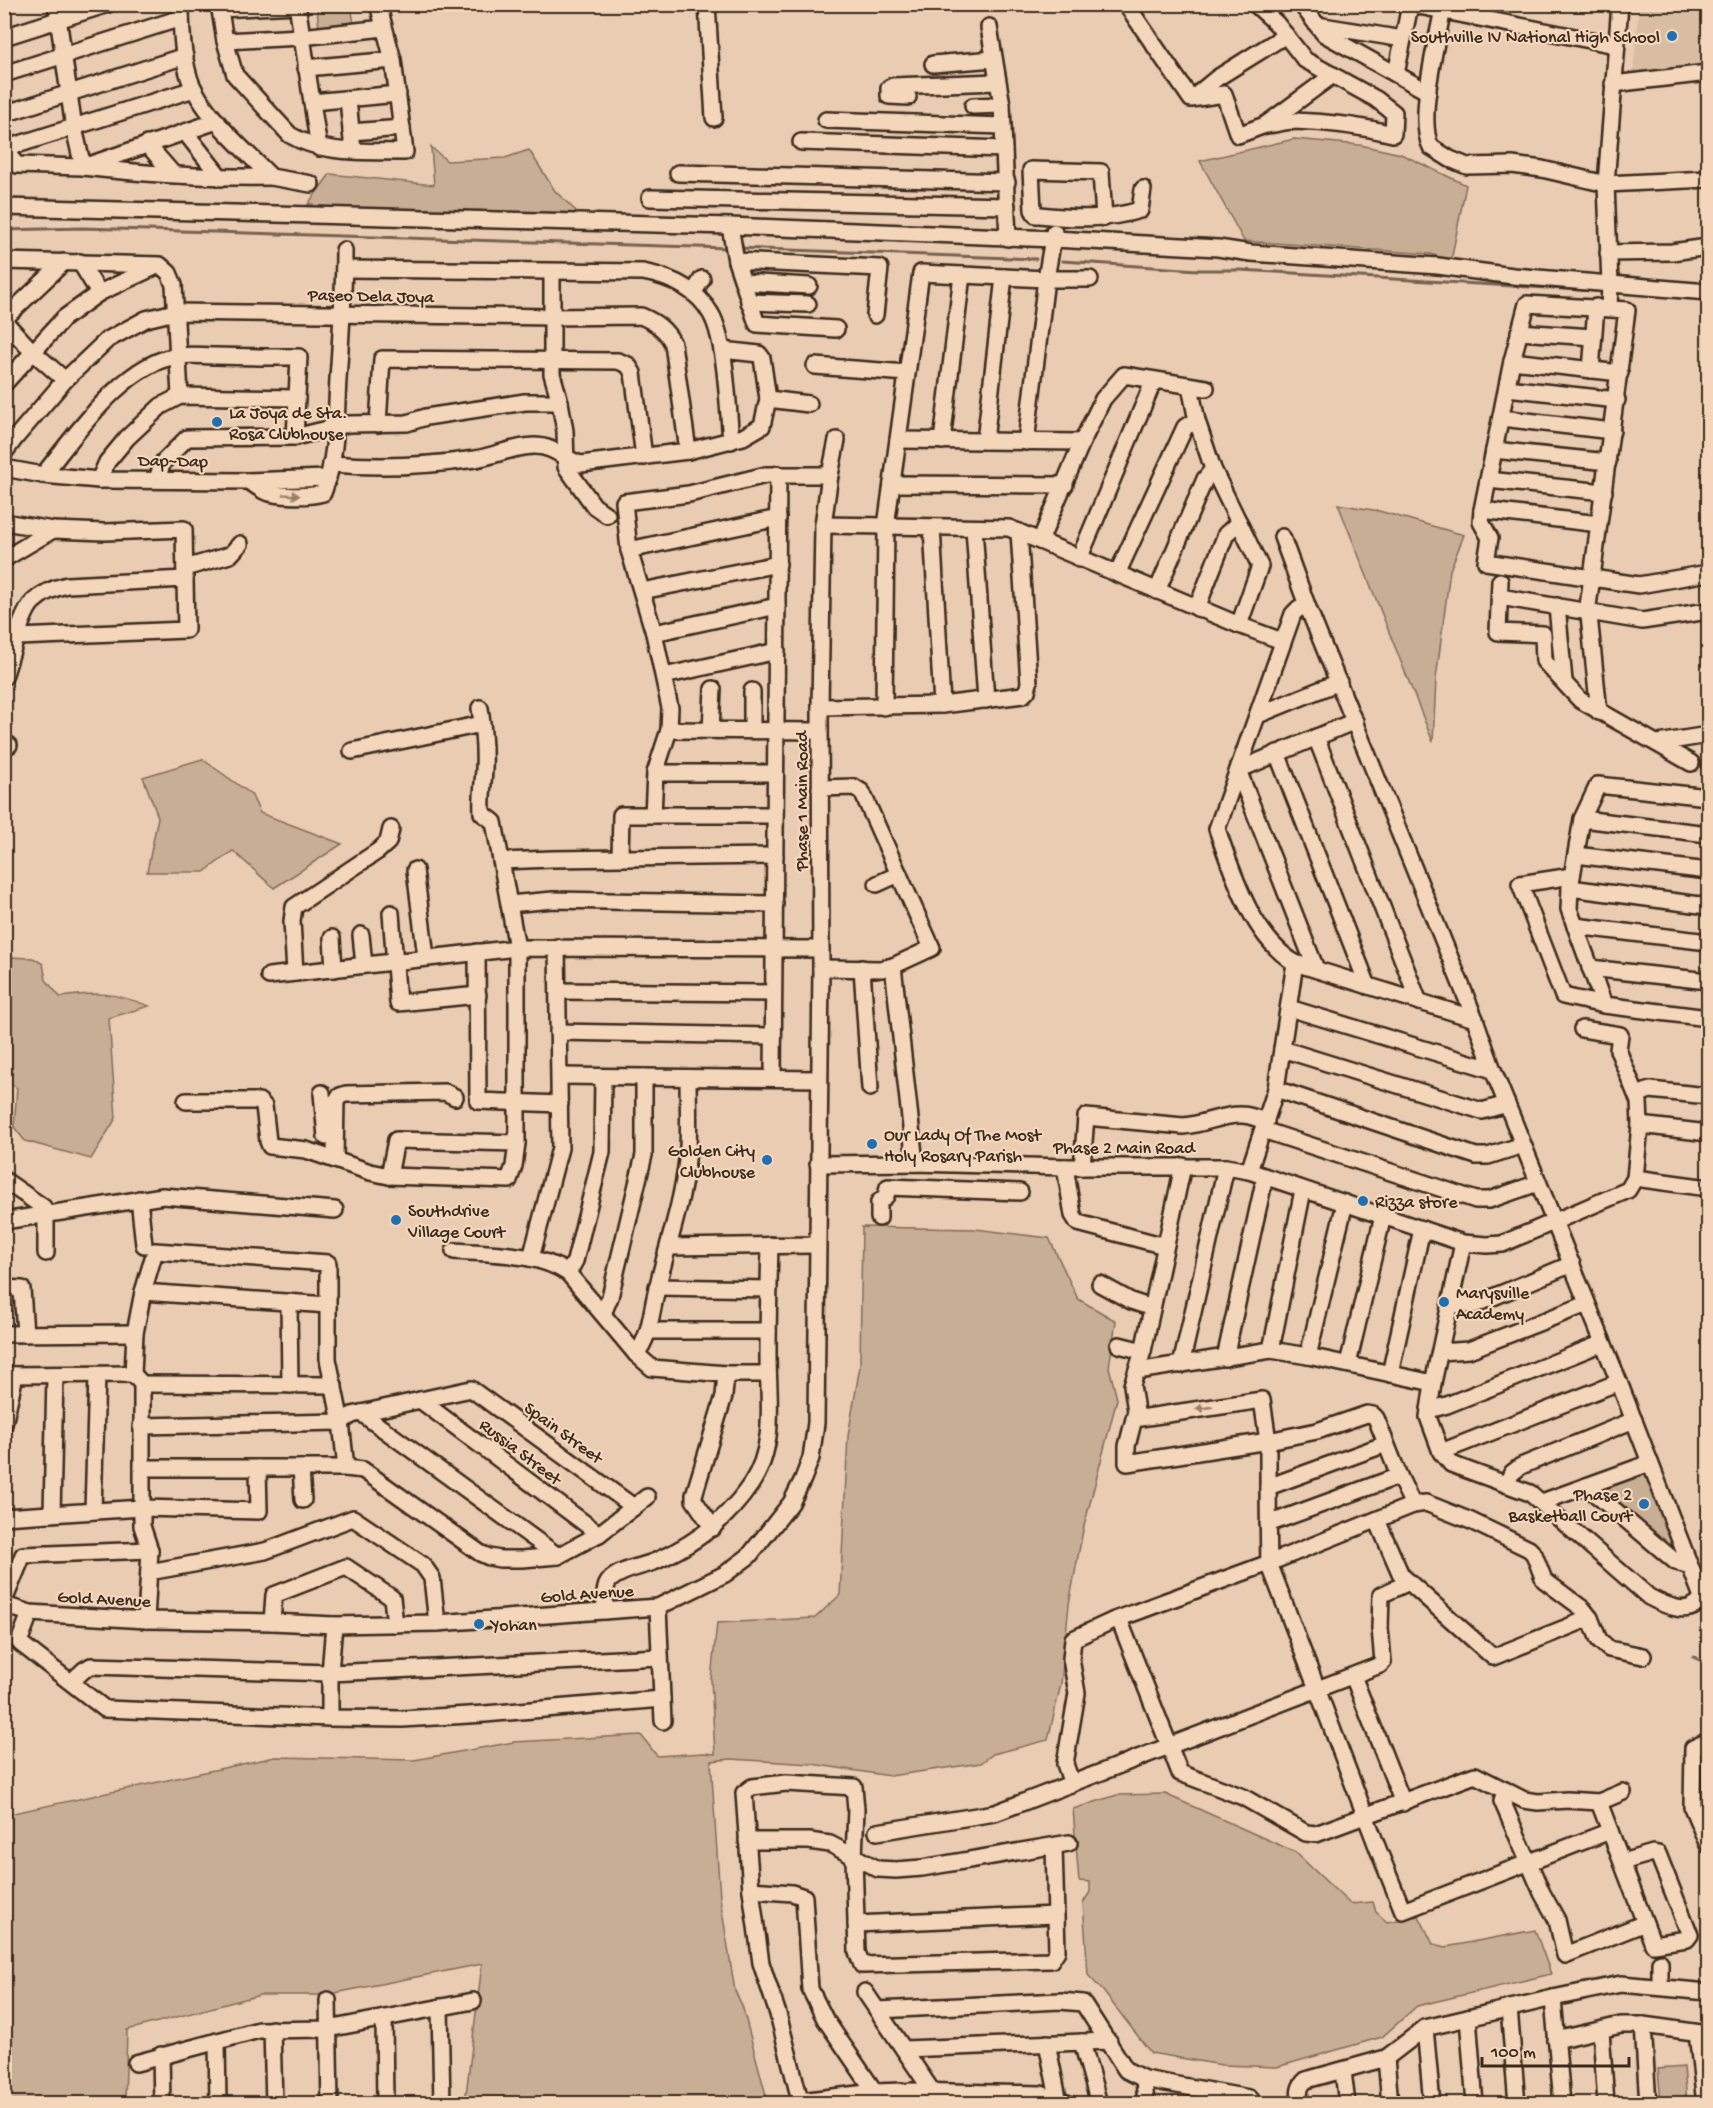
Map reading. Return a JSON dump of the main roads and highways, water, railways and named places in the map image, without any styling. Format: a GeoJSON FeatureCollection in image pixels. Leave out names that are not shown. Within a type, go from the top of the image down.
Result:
{"type":"FeatureCollection","features":[{"type":"Feature","properties":{"kind":"waterway"},"geometry":{"type":"LineString","coordinates":[[4,230],[82,228],[728,248]]}},
{"type":"Feature","properties":{"kind":"waterway"},"geometry":{"type":"LineString","coordinates":[[738,248],[1036,259]]}},
{"type":"Feature","properties":{"kind":"waterway"},"geometry":{"type":"LineString","coordinates":[[1062,261],[1599,291]]}},
{"type":"Feature","properties":{"kind":"waterway"},"geometry":{"type":"LineString","coordinates":[[1680,297],[1708,300]]}},
{"type":"Feature","properties":{"kind":"waterway"},"geometry":{"type":"LineString","coordinates":[[1697,1658],[1693,1657],[1708,1664]]}},
{"type":"Feature","properties":{"kind":"place","name":"Southville IV National High School"},"geometry":{"type":"Point","coordinates":[1672,36]}},
{"type":"Feature","properties":{"kind":"place","name":"La Joya de Sta. Rosa Clubhouse"},"geometry":{"type":"Point","coordinates":[217,422]}},
{"type":"Feature","properties":{"kind":"place","name":"Our Lady Of The Most Holy Rosary Parish"},"geometry":{"type":"Point","coordinates":[872,1144]}},
{"type":"Feature","properties":{"kind":"place","name":"Golden City Clubhouse"},"geometry":{"type":"Point","coordinates":[767,1160]}},
{"type":"Feature","properties":{"kind":"place","name":"Rizza store"},"geometry":{"type":"Point","coordinates":[1363,1201]}},
{"type":"Feature","properties":{"kind":"place","name":"Southdrive Village Court"},"geometry":{"type":"Point","coordinates":[396,1220]}},
{"type":"Feature","properties":{"kind":"place","name":"Marysville Academy"},"geometry":{"type":"Point","coordinates":[1444,1302]}},
{"type":"Feature","properties":{"kind":"place","name":"Phase 2 Basketball Court"},"geometry":{"type":"Point","coordinates":[1644,1504]}},
{"type":"Feature","properties":{"kind":"place","name":"Yohan"},"geometry":{"type":"Point","coordinates":[479,1624]}}]}
